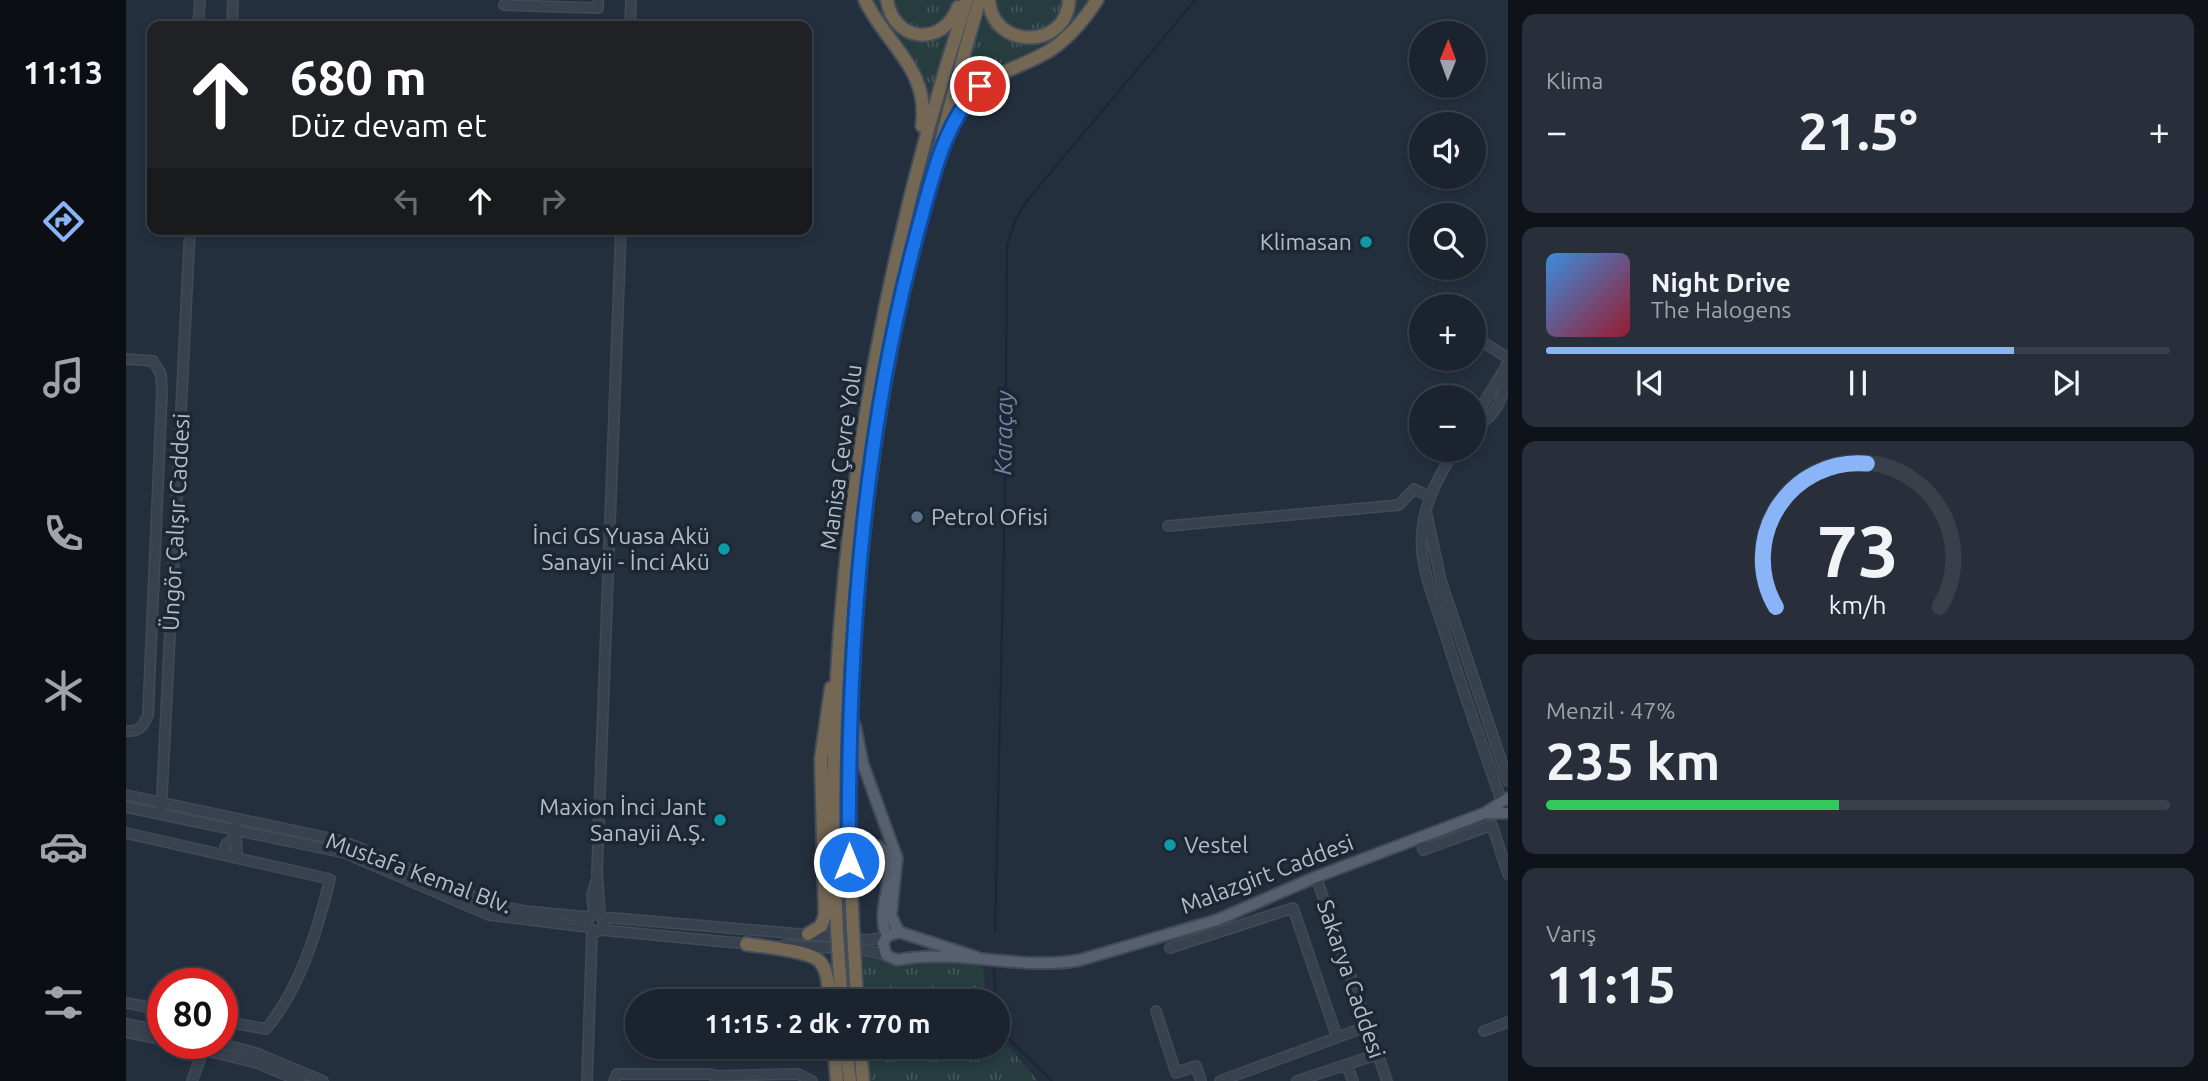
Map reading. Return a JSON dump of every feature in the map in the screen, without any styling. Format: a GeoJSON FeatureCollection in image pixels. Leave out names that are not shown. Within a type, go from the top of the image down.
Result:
{"type":"FeatureCollection","features":[{"type":"Feature","properties":{"kind":"highway"},"geometry":{"type":"LineString","coordinates":[[865,0],[884,33],[917,76],[922,91],[924,111],[917,163]]}},
{"type":"Feature","properties":{"kind":"highway"},"geometry":{"type":"LineString","coordinates":[[887,0],[893,18],[900,26],[924,35],[943,30],[954,18],[961,0]]}},
{"type":"Feature","properties":{"kind":"highway","name":"Manisa Çevre Yolu"},"geometry":{"type":"LineString","coordinates":[[841,989],[834,788],[840,647],[855,496],[876,358],[917,163],[967,0]]}},
{"type":"Feature","properties":{"kind":"highway","name":"Manisa Çevre Yolu"},"geometry":{"type":"LineString","coordinates":[[856,989],[848,763],[859,572],[888,360],[906,274],[980,0]]}},
{"type":"Feature","properties":{"kind":"highway"},"geometry":{"type":"LineString","coordinates":[[989,0],[996,21],[1006,32],[1032,39],[1058,28],[1066,18],[1069,0]]}},
{"type":"Feature","properties":{"kind":"highway"},"geometry":{"type":"LineString","coordinates":[[934,168],[954,119],[980,86],[1000,71],[1047,52],[1065,40],[1097,0]]}},
{"type":"Feature","properties":{"kind":"highway"},"geometry":{"type":"LineString","coordinates":[[808,934],[821,926],[825,915],[821,758],[840,647]]}},
{"type":"Feature","properties":{"kind":"highway"},"geometry":{"type":"LineString","coordinates":[[746,944],[813,955],[821,962],[827,975],[829,989]]}},
{"type":"Feature","properties":{"kind":"highway"},"geometry":{"type":"LineString","coordinates":[[835,1059],[837,1081]]}},
{"type":"Feature","properties":{"kind":"highway"},"geometry":{"type":"LineString","coordinates":[[847,1059],[850,1081]]}},
{"type":"Feature","properties":{"kind":"highway"},"geometry":{"type":"LineString","coordinates":[[861,1059],[863,1081]]}},
{"type":"Feature","properties":{"kind":"main road"},"geometry":{"type":"LineString","coordinates":[[855,653],[857,740],[897,858],[891,916],[910,949],[902,959]]}},
{"type":"Feature","properties":{"kind":"main road"},"geometry":{"type":"LineString","coordinates":[[1486,813],[1505,799]]}},
{"type":"Feature","properties":{"kind":"main road"},"geometry":{"type":"LineString","coordinates":[[1486,813],[1507,816]]}},
{"type":"Feature","properties":{"kind":"main road","name":"Malazgirt Caddesi"},"geometry":{"type":"LineString","coordinates":[[976,957],[1060,964],[1080,960],[1217,920],[1316,877],[1486,813]]}},
{"type":"Feature","properties":{"kind":"main road"},"geometry":{"type":"LineString","coordinates":[[852,915],[858,851],[864,846],[878,846],[889,858],[883,907],[887,936],[882,947],[886,955],[893,960],[976,957]]}},
{"type":"Feature","properties":{"kind":"main road"},"geometry":{"type":"LineString","coordinates":[[887,936],[903,935],[976,957]]}},
{"type":"Feature","properties":{"kind":"street"},"geometry":{"type":"LineString","coordinates":[[198,21],[200,0]]}},
{"type":"Feature","properties":{"kind":"street"},"geometry":{"type":"LineString","coordinates":[[232,21],[233,0]]}},
{"type":"Feature","properties":{"kind":"street"},"geometry":{"type":"LineString","coordinates":[[504,5],[598,8],[598,0]]}},
{"type":"Feature","properties":{"kind":"street"},"geometry":{"type":"LineString","coordinates":[[630,21],[631,0]]}},
{"type":"Feature","properties":{"kind":"street","name":"Üngör Çalışır Caddesi"},"geometry":{"type":"LineString","coordinates":[[161,814],[164,802],[190,235]]}},
{"type":"Feature","properties":{"kind":"street"},"geometry":{"type":"LineString","coordinates":[[587,1081],[596,916],[621,235]]}},
{"type":"Feature","properties":{"kind":"street"},"geometry":{"type":"LineString","coordinates":[[1486,345],[1507,362]]}},
{"type":"Feature","properties":{"kind":"street"},"geometry":{"type":"LineString","coordinates":[[126,359],[153,361],[161,374],[162,392],[148,715],[143,727],[135,732],[126,731]]}},
{"type":"Feature","properties":{"kind":"street"},"geometry":{"type":"LineString","coordinates":[[1486,400],[1507,362]]}},
{"type":"Feature","properties":{"kind":"street"},"geometry":{"type":"LineString","coordinates":[[1486,420],[1496,413],[1506,385],[1507,362]]}},
{"type":"Feature","properties":{"kind":"street"},"geometry":{"type":"LineString","coordinates":[[1449,462],[1430,497],[1422,531],[1428,581],[1461,687],[1505,799],[1507,816]]}},
{"type":"Feature","properties":{"kind":"street"},"geometry":{"type":"LineString","coordinates":[[1168,526],[1399,505],[1414,489],[1430,497]]}},
{"type":"Feature","properties":{"kind":"street"},"geometry":{"type":"LineString","coordinates":[[1427,516],[1441,581],[1508,781]]}},
{"type":"Feature","properties":{"kind":"street"},"geometry":{"type":"LineString","coordinates":[[1461,687],[1475,683]]}},
{"type":"Feature","properties":{"kind":"street","name":"Mustafa Kemal Blv."},"geometry":{"type":"LineString","coordinates":[[126,795],[343,841],[493,905],[525,911],[870,940],[887,936]]}},
{"type":"Feature","properties":{"kind":"street","name":"Mustafa Kemal Blv."},"geometry":{"type":"LineString","coordinates":[[126,807],[235,834],[345,853],[489,915],[595,930],[746,944],[824,946],[886,955]]}},
{"type":"Feature","properties":{"kind":"street"},"geometry":{"type":"LineString","coordinates":[[236,857],[239,849],[235,834],[237,819]]}},
{"type":"Feature","properties":{"kind":"street"},"geometry":{"type":"LineString","coordinates":[[1421,837],[1423,850],[1492,825],[1508,873]]}},
{"type":"Feature","properties":{"kind":"street"},"geometry":{"type":"LineString","coordinates":[[126,833],[330,879],[295,984],[275,1019],[266,1029],[238,1024]]}},
{"type":"Feature","properties":{"kind":"street"},"geometry":{"type":"LineString","coordinates":[[223,855],[226,844],[235,834]]}},
{"type":"Feature","properties":{"kind":"street","name":"Sakarya Caddesi"},"geometry":{"type":"LineString","coordinates":[[1316,877],[1387,1081]]}},
{"type":"Feature","properties":{"kind":"street"},"geometry":{"type":"LineString","coordinates":[[1170,948],[1293,908],[1337,1037]]}},
{"type":"Feature","properties":{"kind":"street"},"geometry":{"type":"LineString","coordinates":[[595,930],[604,922],[596,916]]}},
{"type":"Feature","properties":{"kind":"street"},"geometry":{"type":"LineString","coordinates":[[126,1003],[147,1007]]}},
{"type":"Feature","properties":{"kind":"street"},"geometry":{"type":"LineString","coordinates":[[1156,1011],[1176,1073],[1196,1066],[1201,1081]]}},
{"type":"Feature","properties":{"kind":"street"},"geometry":{"type":"LineString","coordinates":[[1484,1031],[1508,1022]]}},
{"type":"Feature","properties":{"kind":"street"},"geometry":{"type":"LineString","coordinates":[[126,1024],[147,1028]]}},
{"type":"Feature","properties":{"kind":"street"},"geometry":{"type":"LineString","coordinates":[[1220,1081],[1368,1026]]}},
{"type":"Feature","properties":{"kind":"street"},"geometry":{"type":"LineString","coordinates":[[126,1032],[147,1037]]}},
{"type":"Feature","properties":{"kind":"street"},"geometry":{"type":"LineString","coordinates":[[238,1048],[323,1081]]}},
{"type":"Feature","properties":{"kind":"street"},"geometry":{"type":"LineString","coordinates":[[1297,1081],[1378,1054]]}},
{"type":"Feature","properties":{"kind":"street"},"geometry":{"type":"LineString","coordinates":[[238,1057],[300,1081]]}},
{"type":"Feature","properties":{"kind":"street"},"geometry":{"type":"LineString","coordinates":[[192,1081],[200,1059]]}},
{"type":"Feature","properties":{"kind":"street"},"geometry":{"type":"LineString","coordinates":[[1347,1066],[1353,1081]]}},
{"type":"Feature","properties":{"kind":"street"},"geometry":{"type":"LineString","coordinates":[[614,1081],[617,1074],[715,1079],[798,1074],[812,1081]]}},
{"type":"Feature","properties":{"kind":"green space"},"geometry":{"type":"Polygon","coordinates":[[[870,0],[881,0],[884,11],[930,39],[951,32],[928,102],[921,71],[870,0]]]}},
{"type":"Feature","properties":{"kind":"green space"},"geometry":{"type":"Polygon","coordinates":[[[892,0],[956,0],[946,23],[926,32],[900,22],[892,0]]]}},
{"type":"Feature","properties":{"kind":"green space"},"geometry":{"type":"Polygon","coordinates":[[[994,0],[1064,0],[1059,15],[1051,25],[1041,31],[1029,33],[1018,31],[1007,24],[999,14],[994,0]]]}},
{"type":"Feature","properties":{"kind":"green space"},"geometry":{"type":"Polygon","coordinates":[[[1074,0],[1088,0],[1062,35],[980,75],[957,95],[986,13],[1007,36],[1025,43],[1035,42],[1045,39],[1062,25],[1070,14],[1074,0]]]}},
{"type":"Feature","properties":{"kind":"green space"},"geometry":{"type":"Polygon","coordinates":[[[863,953],[889,963],[983,963],[985,989],[864,989],[863,953]]]}},
{"type":"Feature","properties":{"kind":"green space"},"geometry":{"type":"Polygon","coordinates":[[[1010,1048],[1038,1081],[869,1081],[867,1059],[1010,1059],[1010,1048]]]}},
{"type":"Feature","properties":{"kind":"waterway","name":"Karaçay"},"geometry":{"type":"LineString","coordinates":[[995,932],[1005,497],[1007,245],[1015,221],[1026,202],[1195,0]]}},
{"type":"Feature","properties":{"kind":"waterway","name":"Karaçay"},"geometry":{"type":"LineString","coordinates":[[994,967],[995,989]]}},
{"type":"Feature","properties":{"kind":"waterway","name":"Karaçay"},"geometry":{"type":"LineString","coordinates":[[1010,1040],[1052,1081]]}},
{"type":"Feature","properties":{"kind":"place","name":"Klimasan"},"geometry":{"type":"Point","coordinates":[1366,242]}},
{"type":"Feature","properties":{"kind":"place","name":"Petrol Ofisi"},"geometry":{"type":"Point","coordinates":[917,517]}},
{"type":"Feature","properties":{"kind":"place","name":"İnci GS Yuasa Akü Sanayii - İnci Akü"},"geometry":{"type":"Point","coordinates":[724,549]}},
{"type":"Feature","properties":{"kind":"place","name":"Maxion İnci Jant Sanayii A.Ş."},"geometry":{"type":"Point","coordinates":[720,820]}},
{"type":"Feature","properties":{"kind":"place","name":"Vestel"},"geometry":{"type":"Point","coordinates":[1170,845]}},
{"type":"Feature","properties":{"kind":"route"},"geometry":{"type":"LineString","coordinates":[[849,862],[848,763],[859,572],[888,360],[906,274],[934,168],[946,146],[954,119],[980,86]]}}]}
